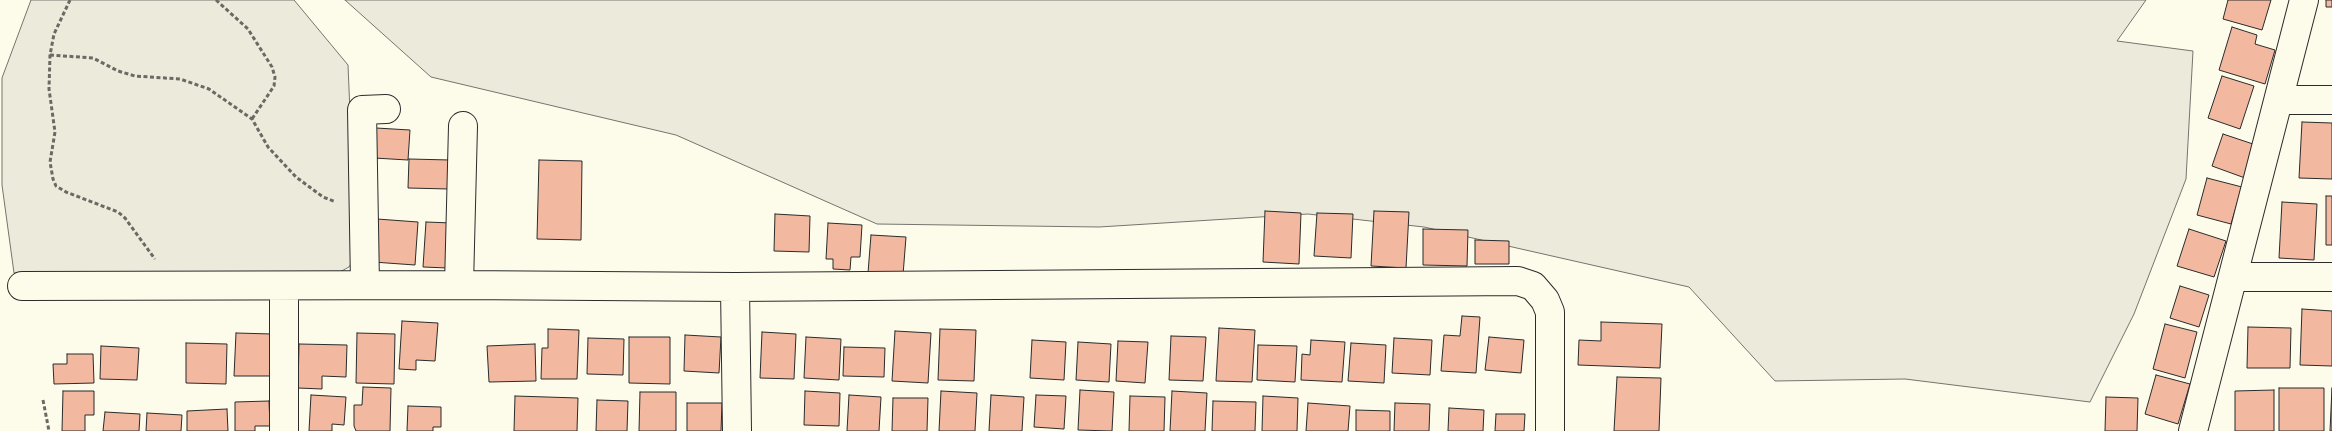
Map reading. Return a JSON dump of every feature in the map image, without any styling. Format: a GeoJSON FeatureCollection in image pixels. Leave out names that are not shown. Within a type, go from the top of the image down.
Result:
{"type":"FeatureCollection","features":[{"type":"Feature","properties":{"kind":"street"},"geometry":{"type":"LineString","coordinates":[[2193,431],[2280,100],[2304,0]]}},
{"type":"Feature","properties":{"kind":"street"},"geometry":{"type":"LineString","coordinates":[[2280,100],[2332,100]]}},
{"type":"Feature","properties":{"kind":"street"},"geometry":{"type":"LineString","coordinates":[[365,284],[362,110],[386,109]]}},
{"type":"Feature","properties":{"kind":"street"},"geometry":{"type":"LineString","coordinates":[[459,285],[463,126]]}},
{"type":"Feature","properties":{"kind":"street"},"geometry":{"type":"LineString","coordinates":[[2234,277],[2332,277]]}},
{"type":"Feature","properties":{"kind":"street"},"geometry":{"type":"LineString","coordinates":[[22,286],[284,286],[365,284],[735,287],[1518,281],[1533,286],[1545,300],[1550,312],[1550,431]]}},
{"type":"Feature","properties":{"kind":"street"},"geometry":{"type":"LineString","coordinates":[[284,286],[284,431]]}},
{"type":"Feature","properties":{"kind":"street"},"geometry":{"type":"LineString","coordinates":[[735,287],[737,431]]}},
{"type":"Feature","properties":{"kind":"path"},"geometry":{"type":"LineString","coordinates":[[70,0],[54,34],[50,55],[49,89],[55,132],[50,156],[53,179],[56,186],[66,192],[118,212],[125,218],[159,265],[168,286]]}},
{"type":"Feature","properties":{"kind":"path"},"geometry":{"type":"LineString","coordinates":[[216,0],[248,29],[272,67],[274,86],[252,119]]}},
{"type":"Feature","properties":{"kind":"path"},"geometry":{"type":"LineString","coordinates":[[50,55],[93,58],[118,71],[135,76],[180,79],[196,84],[222,97],[252,119],[268,147],[282,163],[323,197],[335,202],[364,201]]}},
{"type":"Feature","properties":{"kind":"path"},"geometry":{"type":"LineString","coordinates":[[43,400],[49,431]]}},
{"type":"Feature","properties":{"kind":"shaded area"},"geometry":{"type":"Polygon","coordinates":[[[31,0],[294,0],[348,65],[356,255],[349,267],[336,274],[14,273],[2,185],[2,78],[31,0]]]}},
{"type":"Feature","properties":{"kind":"shaded area"},"geometry":{"type":"Polygon","coordinates":[[[345,0],[2146,0],[2117,41],[2193,51],[2186,179],[2134,314],[2090,402],[1905,379],[1775,381],[1689,287],[1424,227],[1308,214],[1099,227],[877,224],[676,135],[431,77],[345,0]]]}},
{"type":"Feature","properties":{"kind":"building"},"geometry":{"type":"Polygon","coordinates":[[[2228,0],[2271,0],[2262,30],[2223,19],[2228,0]]]}},
{"type":"Feature","properties":{"kind":"building"},"geometry":{"type":"Polygon","coordinates":[[[2326,0],[2332,0],[2332,7],[2326,7],[2326,0]]]}},
{"type":"Feature","properties":{"kind":"building"},"geometry":{"type":"Polygon","coordinates":[[[2232,27],[2257,35],[2255,44],[2275,50],[2265,84],[2219,70],[2232,27]]]}},
{"type":"Feature","properties":{"kind":"building"},"geometry":{"type":"Polygon","coordinates":[[[2222,76],[2254,86],[2240,129],[2208,118],[2222,76]]]}},
{"type":"Feature","properties":{"kind":"building"},"geometry":{"type":"Polygon","coordinates":[[[2302,122],[2332,123],[2332,179],[2299,178],[2302,122]]]}},
{"type":"Feature","properties":{"kind":"building"},"geometry":{"type":"Polygon","coordinates":[[[376,128],[410,130],[408,160],[374,158],[376,128]]]}},
{"type":"Feature","properties":{"kind":"building"},"geometry":{"type":"Polygon","coordinates":[[[2223,134],[2256,145],[2245,178],[2212,166],[2223,134]]]}},
{"type":"Feature","properties":{"kind":"building"},"geometry":{"type":"Polygon","coordinates":[[[409,159],[450,160],[449,189],[408,188],[409,159]]]}},
{"type":"Feature","properties":{"kind":"building"},"geometry":{"type":"Polygon","coordinates":[[[539,160],[582,161],[581,240],[537,239],[539,160]]]}},
{"type":"Feature","properties":{"kind":"building"},"geometry":{"type":"Polygon","coordinates":[[[2207,178],[2242,187],[2231,224],[2197,215],[2207,178]]]}},
{"type":"Feature","properties":{"kind":"building"},"geometry":{"type":"Polygon","coordinates":[[[2326,196],[2332,196],[2332,245],[2326,245],[2326,196]]]}},
{"type":"Feature","properties":{"kind":"building"},"geometry":{"type":"Polygon","coordinates":[[[2282,202],[2317,204],[2314,260],[2279,258],[2282,202]]]}},
{"type":"Feature","properties":{"kind":"building"},"geometry":{"type":"Polygon","coordinates":[[[1265,211],[1301,213],[1299,264],[1263,262],[1265,211]]]}},
{"type":"Feature","properties":{"kind":"building"},"geometry":{"type":"Polygon","coordinates":[[[1374,211],[1409,212],[1406,268],[1371,266],[1374,211]]]}},
{"type":"Feature","properties":{"kind":"building"},"geometry":{"type":"Polygon","coordinates":[[[1317,213],[1353,214],[1351,258],[1314,256],[1317,213]]]}},
{"type":"Feature","properties":{"kind":"building"},"geometry":{"type":"Polygon","coordinates":[[[775,214],[810,216],[809,252],[774,251],[775,214]]]}},
{"type":"Feature","properties":{"kind":"building"},"geometry":{"type":"Polygon","coordinates":[[[377,219],[418,222],[415,265],[373,262],[377,219]]]}},
{"type":"Feature","properties":{"kind":"building"},"geometry":{"type":"Polygon","coordinates":[[[426,222],[452,223],[448,268],[423,267],[426,222]]]}},
{"type":"Feature","properties":{"kind":"building"},"geometry":{"type":"Polygon","coordinates":[[[828,223],[862,225],[860,257],[851,257],[850,270],[833,269],[833,259],[826,259],[828,223]]]}},
{"type":"Feature","properties":{"kind":"building"},"geometry":{"type":"Polygon","coordinates":[[[1423,229],[1468,230],[1467,266],[1423,265],[1423,229]]]}},
{"type":"Feature","properties":{"kind":"building"},"geometry":{"type":"Polygon","coordinates":[[[2189,229],[2226,241],[2214,277],[2177,266],[2189,229]]]}},
{"type":"Feature","properties":{"kind":"building"},"geometry":{"type":"Polygon","coordinates":[[[871,235],[906,237],[903,275],[868,273],[871,235]]]}},
{"type":"Feature","properties":{"kind":"building"},"geometry":{"type":"Polygon","coordinates":[[[1475,240],[1509,241],[1509,264],[1475,264],[1475,240]]]}},
{"type":"Feature","properties":{"kind":"building"},"geometry":{"type":"Polygon","coordinates":[[[2180,286],[2209,295],[2199,327],[2170,318],[2180,286]]]}},
{"type":"Feature","properties":{"kind":"building"},"geometry":{"type":"Polygon","coordinates":[[[2302,309],[2332,311],[2332,366],[2300,365],[2302,309]]]}},
{"type":"Feature","properties":{"kind":"building"},"geometry":{"type":"Polygon","coordinates":[[[1462,316],[1480,317],[1476,373],[1441,371],[1444,335],[1460,336],[1462,316]]]}},
{"type":"Feature","properties":{"kind":"building"},"geometry":{"type":"Polygon","coordinates":[[[402,321],[438,323],[435,361],[416,360],[416,370],[399,369],[402,321]]]}},
{"type":"Feature","properties":{"kind":"building"},"geometry":{"type":"Polygon","coordinates":[[[1601,322],[1662,324],[1660,368],[1578,365],[1579,340],[1601,341],[1601,322]]]}},
{"type":"Feature","properties":{"kind":"building"},"geometry":{"type":"Polygon","coordinates":[[[2165,324],[2197,332],[2185,378],[2153,369],[2165,324]]]}},
{"type":"Feature","properties":{"kind":"building"},"geometry":{"type":"Polygon","coordinates":[[[2248,327],[2291,328],[2290,368],[2247,368],[2248,327]]]}},
{"type":"Feature","properties":{"kind":"building"},"geometry":{"type":"Polygon","coordinates":[[[1219,328],[1255,330],[1252,382],[1216,381],[1219,328]]]}},
{"type":"Feature","properties":{"kind":"building"},"geometry":{"type":"Polygon","coordinates":[[[548,329],[579,330],[577,379],[541,379],[542,348],[548,348],[548,329]]]}},
{"type":"Feature","properties":{"kind":"building"},"geometry":{"type":"Polygon","coordinates":[[[940,329],[976,330],[974,381],[938,380],[940,329]]]}},
{"type":"Feature","properties":{"kind":"building"},"geometry":{"type":"Polygon","coordinates":[[[895,331],[931,333],[928,383],[892,381],[895,331]]]}},
{"type":"Feature","properties":{"kind":"building"},"geometry":{"type":"Polygon","coordinates":[[[762,332],[796,334],[794,379],[760,378],[762,332]]]}},
{"type":"Feature","properties":{"kind":"building"},"geometry":{"type":"Polygon","coordinates":[[[236,333],[272,334],[271,376],[234,376],[236,333]]]}},
{"type":"Feature","properties":{"kind":"building"},"geometry":{"type":"Polygon","coordinates":[[[357,333],[395,334],[394,384],[356,383],[357,333]]]}},
{"type":"Feature","properties":{"kind":"building"},"geometry":{"type":"Polygon","coordinates":[[[685,335],[721,337],[719,373],[684,371],[685,335]]]}},
{"type":"Feature","properties":{"kind":"building"},"geometry":{"type":"Polygon","coordinates":[[[1171,336],[1206,337],[1203,381],[1169,380],[1171,336]]]}},
{"type":"Feature","properties":{"kind":"building"},"geometry":{"type":"Polygon","coordinates":[[[629,337],[670,337],[670,384],[629,383],[629,337]]]}},
{"type":"Feature","properties":{"kind":"building"},"geometry":{"type":"Polygon","coordinates":[[[806,337],[841,339],[839,380],[804,378],[806,337]]]}},
{"type":"Feature","properties":{"kind":"building"},"geometry":{"type":"Polygon","coordinates":[[[1489,337],[1524,340],[1521,373],[1485,370],[1489,337]]]}},
{"type":"Feature","properties":{"kind":"building"},"geometry":{"type":"Polygon","coordinates":[[[588,338],[624,339],[623,375],[587,374],[588,338]]]}},
{"type":"Feature","properties":{"kind":"building"},"geometry":{"type":"Polygon","coordinates":[[[1394,338],[1432,340],[1430,375],[1392,373],[1394,338]]]}},
{"type":"Feature","properties":{"kind":"building"},"geometry":{"type":"Polygon","coordinates":[[[1032,340],[1066,342],[1064,380],[1030,378],[1032,340]]]}},
{"type":"Feature","properties":{"kind":"building"},"geometry":{"type":"Polygon","coordinates":[[[1311,340],[1345,342],[1342,382],[1301,380],[1302,354],[1310,355],[1311,340]]]}},
{"type":"Feature","properties":{"kind":"building"},"geometry":{"type":"Polygon","coordinates":[[[1118,341],[1148,342],[1145,383],[1116,381],[1118,341]]]}},
{"type":"Feature","properties":{"kind":"building"},"geometry":{"type":"Polygon","coordinates":[[[1078,342],[1111,344],[1109,382],[1076,380],[1078,342]]]}},
{"type":"Feature","properties":{"kind":"building"},"geometry":{"type":"Polygon","coordinates":[[[186,343],[227,344],[226,384],[186,383],[186,343]]]}},
{"type":"Feature","properties":{"kind":"building"},"geometry":{"type":"Polygon","coordinates":[[[1351,343],[1386,345],[1384,383],[1348,381],[1351,343]]]}},
{"type":"Feature","properties":{"kind":"building"},"geometry":{"type":"Polygon","coordinates":[[[299,344],[347,345],[346,377],[322,376],[322,389],[298,388],[299,344]]]}},
{"type":"Feature","properties":{"kind":"building"},"geometry":{"type":"Polygon","coordinates":[[[535,344],[536,381],[489,382],[487,346],[535,344]]]}},
{"type":"Feature","properties":{"kind":"building"},"geometry":{"type":"Polygon","coordinates":[[[1258,345],[1297,346],[1295,382],[1257,380],[1258,345]]]}},
{"type":"Feature","properties":{"kind":"building"},"geometry":{"type":"Polygon","coordinates":[[[101,346],[139,348],[137,380],[100,379],[101,346]]]}},
{"type":"Feature","properties":{"kind":"building"},"geometry":{"type":"Polygon","coordinates":[[[844,347],[885,348],[884,377],[843,376],[844,347]]]}},
{"type":"Feature","properties":{"kind":"building"},"geometry":{"type":"Polygon","coordinates":[[[67,354],[93,354],[94,383],[54,384],[53,364],[67,364],[67,354]]]}},
{"type":"Feature","properties":{"kind":"building"},"geometry":{"type":"Polygon","coordinates":[[[2156,375],[2190,384],[2178,424],[2145,414],[2156,375]]]}},
{"type":"Feature","properties":{"kind":"building"},"geometry":{"type":"Polygon","coordinates":[[[1617,377],[1661,378],[1659,431],[1614,431],[1617,377]]]}},
{"type":"Feature","properties":{"kind":"building"},"geometry":{"type":"Polygon","coordinates":[[[363,387],[391,388],[390,431],[356,431],[354,426],[354,405],[362,405],[363,387]]]}},
{"type":"Feature","properties":{"kind":"building"},"geometry":{"type":"Polygon","coordinates":[[[2279,388],[2324,388],[2324,431],[2279,431],[2279,388]]]}},
{"type":"Feature","properties":{"kind":"building"},"geometry":{"type":"Polygon","coordinates":[[[2332,388],[2332,431],[2330,431],[2332,388]]]}},
{"type":"Feature","properties":{"kind":"building"},"geometry":{"type":"Polygon","coordinates":[[[1080,390],[1114,392],[1112,431],[1078,430],[1080,390]]]}},
{"type":"Feature","properties":{"kind":"building"},"geometry":{"type":"Polygon","coordinates":[[[2274,390],[2274,431],[2235,431],[2235,391],[2274,390]]]}},
{"type":"Feature","properties":{"kind":"building"},"geometry":{"type":"Polygon","coordinates":[[[63,391],[94,391],[94,415],[85,415],[85,431],[62,431],[63,391]]]}},
{"type":"Feature","properties":{"kind":"building"},"geometry":{"type":"Polygon","coordinates":[[[805,391],[840,393],[839,426],[804,425],[805,391]]]}},
{"type":"Feature","properties":{"kind":"building"},"geometry":{"type":"Polygon","coordinates":[[[941,391],[977,393],[975,431],[939,431],[941,391]]]}},
{"type":"Feature","properties":{"kind":"building"},"geometry":{"type":"Polygon","coordinates":[[[1172,391],[1207,393],[1205,431],[1170,431],[1172,391]]]}},
{"type":"Feature","properties":{"kind":"building"},"geometry":{"type":"Polygon","coordinates":[[[640,392],[676,392],[676,431],[639,431],[640,392]]]}},
{"type":"Feature","properties":{"kind":"building"},"geometry":{"type":"Polygon","coordinates":[[[311,395],[346,397],[344,425],[332,424],[332,431],[309,431],[311,395]]]}},
{"type":"Feature","properties":{"kind":"building"},"geometry":{"type":"Polygon","coordinates":[[[849,395],[881,397],[879,431],[847,431],[849,395]]]}},
{"type":"Feature","properties":{"kind":"building"},"geometry":{"type":"Polygon","coordinates":[[[991,395],[1024,397],[1022,431],[989,431],[991,395]]]}},
{"type":"Feature","properties":{"kind":"building"},"geometry":{"type":"Polygon","coordinates":[[[1036,395],[1066,396],[1064,429],[1034,427],[1036,395]]]}},
{"type":"Feature","properties":{"kind":"building"},"geometry":{"type":"Polygon","coordinates":[[[515,396],[578,398],[577,431],[514,431],[515,396]]]}},
{"type":"Feature","properties":{"kind":"building"},"geometry":{"type":"Polygon","coordinates":[[[1130,396],[1165,397],[1164,431],[1129,431],[1130,396]]]}},
{"type":"Feature","properties":{"kind":"building"},"geometry":{"type":"Polygon","coordinates":[[[1263,396],[1298,398],[1297,431],[1262,431],[1263,396]]]}},
{"type":"Feature","properties":{"kind":"building"},"geometry":{"type":"Polygon","coordinates":[[[2106,397],[2138,398],[2137,431],[2105,431],[2106,397]]]}},
{"type":"Feature","properties":{"kind":"building"},"geometry":{"type":"Polygon","coordinates":[[[893,398],[928,398],[927,431],[892,431],[893,398]]]}},
{"type":"Feature","properties":{"kind":"building"},"geometry":{"type":"Polygon","coordinates":[[[597,400],[628,401],[627,431],[596,431],[597,400]]]}},
{"type":"Feature","properties":{"kind":"building"},"geometry":{"type":"Polygon","coordinates":[[[269,401],[270,426],[255,426],[255,431],[235,431],[235,402],[269,401]]]}},
{"type":"Feature","properties":{"kind":"building"},"geometry":{"type":"Polygon","coordinates":[[[1213,401],[1256,402],[1255,431],[1212,431],[1213,401]]]}},
{"type":"Feature","properties":{"kind":"building"},"geometry":{"type":"Polygon","coordinates":[[[687,403],[722,403],[721,431],[687,431],[687,403]]]}},
{"type":"Feature","properties":{"kind":"building"},"geometry":{"type":"Polygon","coordinates":[[[1308,403],[1350,406],[1348,431],[1306,431],[1308,403]]]}},
{"type":"Feature","properties":{"kind":"building"},"geometry":{"type":"Polygon","coordinates":[[[1395,403],[1430,404],[1429,431],[1394,431],[1395,403]]]}},
{"type":"Feature","properties":{"kind":"building"},"geometry":{"type":"Polygon","coordinates":[[[408,406],[441,407],[441,427],[433,427],[433,431],[407,431],[408,406]]]}},
{"type":"Feature","properties":{"kind":"building"},"geometry":{"type":"Polygon","coordinates":[[[1449,408],[1484,410],[1483,431],[1448,431],[1449,408]]]}},
{"type":"Feature","properties":{"kind":"building"},"geometry":{"type":"Polygon","coordinates":[[[227,409],[228,431],[187,431],[187,411],[227,409]]]}},
{"type":"Feature","properties":{"kind":"building"},"geometry":{"type":"Polygon","coordinates":[[[1356,410],[1390,411],[1390,431],[1356,431],[1356,410]]]}},
{"type":"Feature","properties":{"kind":"building"},"geometry":{"type":"Polygon","coordinates":[[[105,412],[140,414],[139,431],[103,431],[105,412]]]}},
{"type":"Feature","properties":{"kind":"building"},"geometry":{"type":"Polygon","coordinates":[[[147,413],[182,415],[181,431],[146,431],[147,413]]]}},
{"type":"Feature","properties":{"kind":"building"},"geometry":{"type":"Polygon","coordinates":[[[1496,414],[1525,414],[1524,431],[1495,431],[1496,414]]]}}]}
